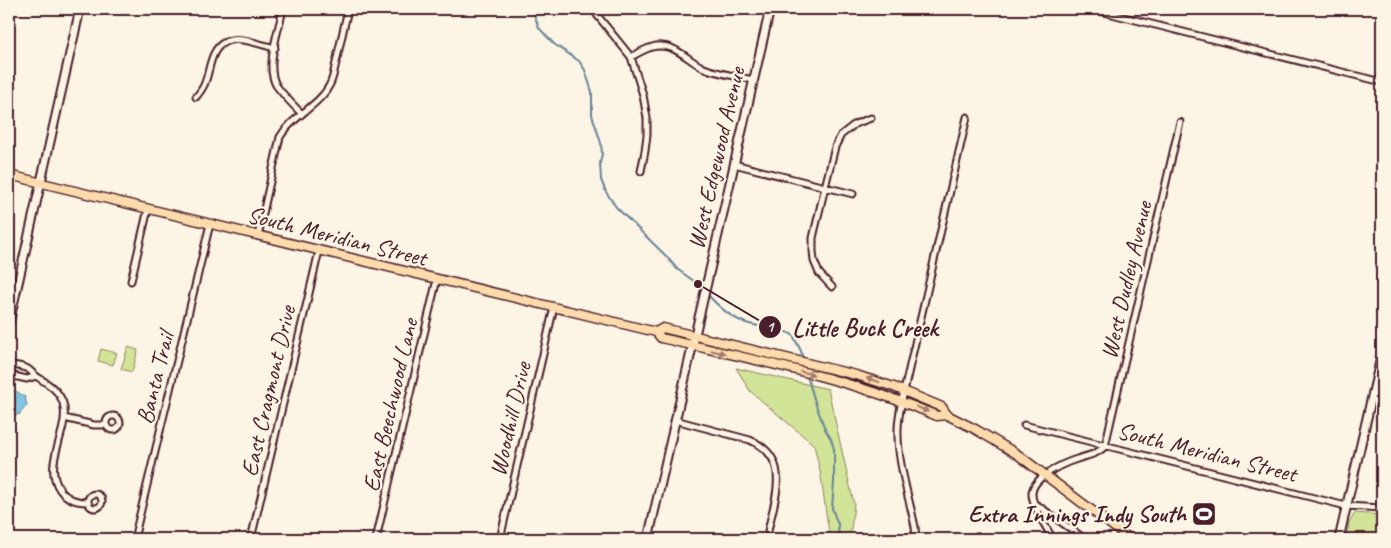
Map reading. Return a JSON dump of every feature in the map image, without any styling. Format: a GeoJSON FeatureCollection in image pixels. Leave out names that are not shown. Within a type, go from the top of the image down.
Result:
{"type":"FeatureCollection","features":[{"type":"Feature","properties":{"kind":"main road"},"geometry":{"type":"LineString","coordinates":[[9,323],[80,9]]}},
{"type":"Feature","properties":{"kind":"main road","name":"West Edgewood Avenue"},"geometry":{"type":"LineString","coordinates":[[648,539],[770,9]]}},
{"type":"Feature","properties":{"kind":"main road","name":"South Meridian Street"},"geometry":{"type":"LineString","coordinates":[[9,175],[656,332],[661,338],[942,407],[947,415],[1017,454],[1130,539]]}},
{"type":"Feature","properties":{"kind":"main road","name":"South Meridian Street"},"geometry":{"type":"LineString","coordinates":[[656,332],[663,328],[823,366],[870,379],[903,396]]}},
{"type":"Feature","properties":{"kind":"main road"},"geometry":{"type":"LineString","coordinates":[[1339,539],[1382,354]]}},
{"type":"Feature","properties":{"kind":"street"},"geometry":{"type":"LineString","coordinates":[[283,9],[271,66],[273,76],[279,88],[302,114]]}},
{"type":"Feature","properties":{"kind":"street"},"geometry":{"type":"LineString","coordinates":[[258,236],[280,137],[287,127],[326,92],[332,81],[348,9]]}},
{"type":"Feature","properties":{"kind":"street"},"geometry":{"type":"LineString","coordinates":[[1092,9],[1382,82]]}},
{"type":"Feature","properties":{"kind":"street"},"geometry":{"type":"LineString","coordinates":[[597,15],[631,57],[643,96],[647,118],[646,144],[641,171]]}},
{"type":"Feature","properties":{"kind":"street"},"geometry":{"type":"LineString","coordinates":[[196,97],[204,87],[214,51],[223,42],[238,39],[274,48]]}},
{"type":"Feature","properties":{"kind":"street"},"geometry":{"type":"LineString","coordinates":[[631,57],[651,47],[666,46],[676,49],[694,63],[708,69],[753,80]]}},
{"type":"Feature","properties":{"kind":"street"},"geometry":{"type":"LineString","coordinates":[[916,539],[899,447],[898,425],[967,117]]}},
{"type":"Feature","properties":{"kind":"street"},"geometry":{"type":"LineString","coordinates":[[832,287],[822,277],[817,268],[813,251],[813,238],[835,147],[841,136],[855,124],[871,118]]}},
{"type":"Feature","properties":{"kind":"street","name":"West Dudley Avenue"},"geometry":{"type":"LineString","coordinates":[[1105,446],[1180,122]]}},
{"type":"Feature","properties":{"kind":"street"},"geometry":{"type":"LineString","coordinates":[[734,164],[853,194]]}},
{"type":"Feature","properties":{"kind":"street"},"geometry":{"type":"LineString","coordinates":[[131,281],[148,209]]}},
{"type":"Feature","properties":{"kind":"street","name":"Banta Trail"},"geometry":{"type":"LineString","coordinates":[[134,539],[210,224]]}},
{"type":"Feature","properties":{"kind":"street","name":"East Cragmont Drive"},"geometry":{"type":"LineString","coordinates":[[251,539],[319,251]]}},
{"type":"Feature","properties":{"kind":"street","name":"East Beechwood Lane"},"geometry":{"type":"LineString","coordinates":[[376,539],[437,279]]}},
{"type":"Feature","properties":{"kind":"street","name":"Woodhill Drive"},"geometry":{"type":"LineString","coordinates":[[500,539],[554,307]]}},
{"type":"Feature","properties":{"kind":"street"},"geometry":{"type":"LineString","coordinates":[[9,364],[29,369],[58,392],[63,404],[64,418],[54,462],[55,480],[59,489],[67,497],[76,501],[87,502]]}},
{"type":"Feature","properties":{"kind":"street"},"geometry":{"type":"LineString","coordinates":[[9,375],[26,378],[36,376]]}},
{"type":"Feature","properties":{"kind":"street"},"geometry":{"type":"LineString","coordinates":[[64,418],[94,425],[106,425]]}},
{"type":"Feature","properties":{"kind":"street"},"geometry":{"type":"LineString","coordinates":[[675,420],[750,440],[759,444],[769,453],[775,464],[778,482],[768,531]]}},
{"type":"Feature","properties":{"kind":"street","name":"South Meridian Street"},"geometry":{"type":"LineString","coordinates":[[1024,425],[1346,506],[1382,508]]}},
{"type":"Feature","properties":{"kind":"street"},"geometry":{"type":"LineString","coordinates":[[1053,539],[1034,504],[1032,494],[1034,486],[1045,475],[1062,464],[1100,451],[1105,446]]}},
{"type":"Feature","properties":{"kind":"street"},"geometry":{"type":"LineString","coordinates":[[1034,504],[1085,539]]}},
{"type":"Feature","properties":{"kind":"green space"},"geometry":{"type":"Polygon","coordinates":[[[128,347],[138,350],[132,372],[121,369],[128,347]]]}},
{"type":"Feature","properties":{"kind":"green space"},"geometry":{"type":"Polygon","coordinates":[[[101,349],[117,353],[113,365],[98,361],[101,349]]]}},
{"type":"Feature","properties":{"kind":"green space"},"geometry":{"type":"Polygon","coordinates":[[[736,368],[828,389],[854,504],[850,539],[827,539],[829,532],[821,476],[814,445],[750,391],[736,368]]]}},
{"type":"Feature","properties":{"kind":"green space"},"geometry":{"type":"Polygon","coordinates":[[[1355,513],[1382,515],[1382,539],[1346,539],[1349,523],[1355,513]]]}},
{"type":"Feature","properties":{"kind":"water"},"geometry":{"type":"Polygon","coordinates":[[[16,391],[25,397],[27,405],[20,414],[11,417],[9,416],[9,392],[16,391]]]}},
{"type":"Feature","properties":{"kind":"waterway"},"geometry":{"type":"LineString","coordinates":[[532,9],[539,28],[554,44],[579,61],[585,70],[592,92],[592,115],[601,143],[601,180],[606,192],[616,207],[677,269],[698,284],[703,290]]}},
{"type":"Feature","properties":{"kind":"waterway"},"geometry":{"type":"LineString","coordinates":[[708,295],[725,311],[740,321],[781,330],[793,335],[803,359]]}},
{"type":"Feature","properties":{"kind":"waterway"},"geometry":{"type":"LineString","coordinates":[[807,376],[816,405],[834,449],[832,508],[838,524],[839,539]]}},
{"type":"Feature","properties":{"kind":"place","name":"Little Buck Creek"},"geometry":{"type":"Point","coordinates":[698,284]}},
{"type":"Feature","properties":{"kind":"place","name":"Extra Innings Indy South"},"geometry":{"type":"Point","coordinates":[1204,514]}}]}
